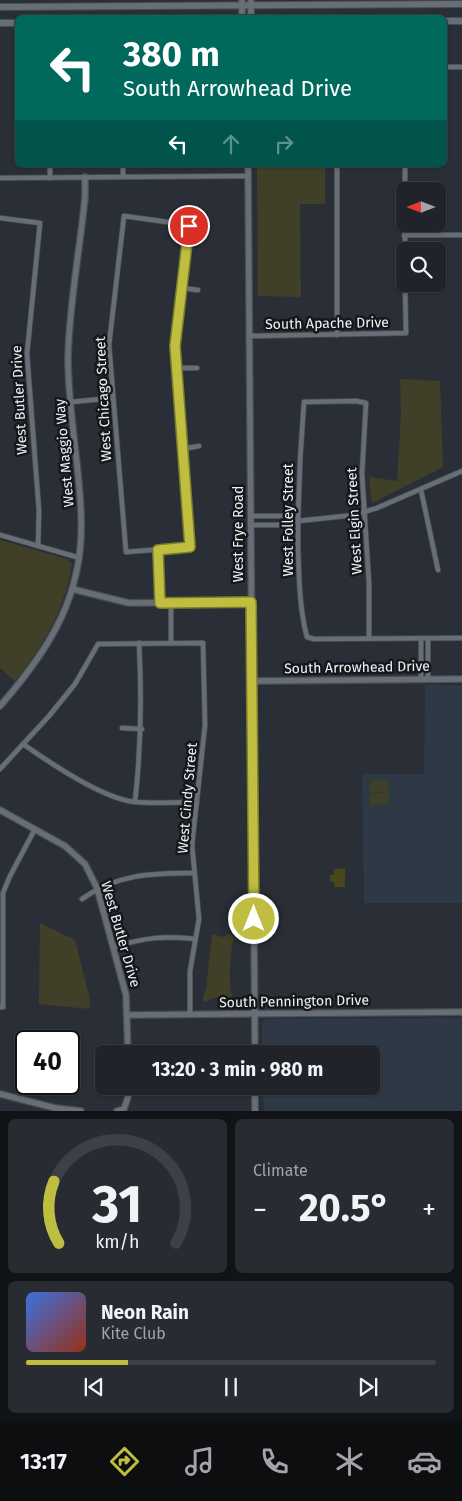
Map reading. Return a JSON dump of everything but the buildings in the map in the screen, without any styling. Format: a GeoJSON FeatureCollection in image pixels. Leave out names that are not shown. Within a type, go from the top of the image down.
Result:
{"type":"FeatureCollection","features":[{"type":"Feature","properties":{"kind":"main road"},"geometry":{"type":"LineString","coordinates":[[0,7],[396,2],[462,4]]}},
{"type":"Feature","properties":{"kind":"main road"},"geometry":{"type":"LineString","coordinates":[[447,21],[462,21]]}},
{"type":"Feature","properties":{"kind":"main road"},"geometry":{"type":"LineString","coordinates":[[0,23],[15,23]]}},
{"type":"Feature","properties":{"kind":"street"},"geometry":{"type":"LineString","coordinates":[[447,67],[462,68]]}},
{"type":"Feature","properties":{"kind":"street"},"geometry":{"type":"LineString","coordinates":[[50,167],[50,178]]}},
{"type":"Feature","properties":{"kind":"street"},"geometry":{"type":"LineString","coordinates":[[123,167],[123,176]]}},
{"type":"Feature","properties":{"kind":"street","name":"West Frye Road"},"geometry":{"type":"LineString","coordinates":[[248,167],[255,1045]]}},
{"type":"Feature","properties":{"kind":"street"},"geometry":{"type":"LineString","coordinates":[[337,167],[337,334]]}},
{"type":"Feature","properties":{"kind":"street"},"geometry":{"type":"LineString","coordinates":[[404,242],[405,167]]}},
{"type":"Feature","properties":{"kind":"street"},"geometry":{"type":"LineString","coordinates":[[0,178],[248,176]]}},
{"type":"Feature","properties":{"kind":"street","name":"West Maggio Way"},"geometry":{"type":"LineString","coordinates":[[0,706],[27,676],[45,650],[72,589],[80,558],[82,513],[71,402],[69,338],[83,216],[84,177]]}},
{"type":"Feature","properties":{"kind":"street","name":"West Chicago Street"},"geometry":{"type":"LineString","coordinates":[[158,550],[126,552],[109,345],[124,216],[189,226],[182,288]]}},
{"type":"Feature","properties":{"kind":"street","name":"West Butler Drive"},"geometry":{"type":"LineString","coordinates":[[0,218],[40,224],[26,354],[39,512],[38,546]]}},
{"type":"Feature","properties":{"kind":"street"},"geometry":{"type":"LineString","coordinates":[[404,235],[462,235]]}},
{"type":"Feature","properties":{"kind":"street"},"geometry":{"type":"LineString","coordinates":[[160,603],[158,550],[190,547],[175,346],[182,288],[198,290]]}},
{"type":"Feature","properties":{"kind":"street","name":"South Apache Drive"},"geometry":{"type":"LineString","coordinates":[[249,336],[406,332],[405,292]]}},
{"type":"Feature","properties":{"kind":"street"},"geometry":{"type":"LineString","coordinates":[[176,368],[197,368]]}},
{"type":"Feature","properties":{"kind":"street"},"geometry":{"type":"LineString","coordinates":[[71,402],[112,398]]}},
{"type":"Feature","properties":{"kind":"street","name":"West Folley Street"},"geometry":{"type":"LineString","coordinates":[[366,403],[356,401],[304,402],[298,464],[298,521],[300,594],[306,637],[314,639],[369,638]]}},
{"type":"Feature","properties":{"kind":"street","name":"West Elgin Street"},"geometry":{"type":"LineString","coordinates":[[366,403],[367,412],[362,474],[369,638]]}},
{"type":"Feature","properties":{"kind":"street"},"geometry":{"type":"LineString","coordinates":[[183,448],[198,446]]}},
{"type":"Feature","properties":{"kind":"street"},"geometry":{"type":"LineString","coordinates":[[251,525],[290,525],[298,521],[338,518],[364,512],[421,490],[462,471]]}},
{"type":"Feature","properties":{"kind":"street"},"geometry":{"type":"LineString","coordinates":[[421,490],[438,570]]}},
{"type":"Feature","properties":{"kind":"street"},"geometry":{"type":"LineString","coordinates":[[251,516],[290,516],[298,521]]}},
{"type":"Feature","properties":{"kind":"street"},"geometry":{"type":"LineString","coordinates":[[0,535],[80,558]]}},
{"type":"Feature","properties":{"kind":"street"},"geometry":{"type":"LineString","coordinates":[[72,589],[129,603],[251,602]]}},
{"type":"Feature","properties":{"kind":"street"},"geometry":{"type":"LineString","coordinates":[[0,769],[75,684],[98,644],[171,643],[171,604]]}},
{"type":"Feature","properties":{"kind":"street"},"geometry":{"type":"LineString","coordinates":[[369,638],[462,638]]}},
{"type":"Feature","properties":{"kind":"street"},"geometry":{"type":"LineString","coordinates":[[421,638],[421,679]]}},
{"type":"Feature","properties":{"kind":"street"},"geometry":{"type":"LineString","coordinates":[[428,638],[428,679]]}},
{"type":"Feature","properties":{"kind":"street"},"geometry":{"type":"LineString","coordinates":[[135,802],[142,729],[139,643]]}},
{"type":"Feature","properties":{"kind":"street","name":"West Cindy Street"},"geometry":{"type":"LineString","coordinates":[[171,643],[203,643],[205,725],[192,844],[199,919],[190,971],[190,1014]]}},
{"type":"Feature","properties":{"kind":"street","name":"South Arrowhead Drive"},"geometry":{"type":"LineString","coordinates":[[252,680],[462,679]]}},
{"type":"Feature","properties":{"kind":"street"},"geometry":{"type":"LineString","coordinates":[[122,728],[142,729]]}},
{"type":"Feature","properties":{"kind":"street"},"geometry":{"type":"LineString","coordinates":[[23,744],[46,760],[113,797],[135,802],[197,802]]}},
{"type":"Feature","properties":{"kind":"street","name":"West Butler Drive"},"geometry":{"type":"LineString","coordinates":[[0,810],[72,852],[84,864],[97,888],[124,986],[128,1045]]}},
{"type":"Feature","properties":{"kind":"street"},"geometry":{"type":"LineString","coordinates":[[2,1007],[4,894],[10,876],[35,829]]}},
{"type":"Feature","properties":{"kind":"street"},"geometry":{"type":"LineString","coordinates":[[82,899],[97,888],[125,878],[154,873],[194,873]]}},
{"type":"Feature","properties":{"kind":"street"},"geometry":{"type":"LineString","coordinates":[[114,947],[142,938],[164,936],[195,939]]}},
{"type":"Feature","properties":{"kind":"street","name":"South Pennington Drive"},"geometry":{"type":"LineString","coordinates":[[127,1015],[462,1012]]}},
{"type":"Feature","properties":{"kind":"street"},"geometry":{"type":"LineString","coordinates":[[0,1094],[55,1108],[81,1111]]}},
{"type":"Feature","properties":{"kind":"street"},"geometry":{"type":"LineString","coordinates":[[117,1111],[124,1109],[128,1095]]}},
{"type":"Feature","properties":{"kind":"street"},"geometry":{"type":"LineString","coordinates":[[255,1095],[255,1111]]}},
{"type":"Feature","properties":{"kind":"shaded area"},"geometry":{"type":"Polygon","coordinates":[[[425,685],[462,685],[462,903],[364,903],[362,774],[424,774],[425,685]]]}},
{"type":"Feature","properties":{"kind":"shaded area"},"geometry":{"type":"Polygon","coordinates":[[[345,868],[345,887],[335,887],[334,882],[330,881],[330,875],[334,875],[334,869],[345,868]]]}},
{"type":"Feature","properties":{"kind":"shaded area"},"geometry":{"type":"Polygon","coordinates":[[[462,1018],[462,1111],[264,1111],[263,1095],[380,1095],[380,1045],[262,1045],[262,1024],[265,1019],[462,1018]]]}},
{"type":"Feature","properties":{"kind":"green space"},"geometry":{"type":"Polygon","coordinates":[[[257,167],[325,167],[325,204],[300,204],[301,297],[258,296],[257,167]]]}},
{"type":"Feature","properties":{"kind":"green space"},"geometry":{"type":"Polygon","coordinates":[[[400,379],[440,381],[443,467],[372,503],[369,477],[397,481],[401,415],[400,379]]]}},
{"type":"Feature","properties":{"kind":"green space"},"geometry":{"type":"Polygon","coordinates":[[[0,540],[67,559],[72,564],[69,581],[58,612],[35,654],[15,681],[0,668],[0,540]]]}},
{"type":"Feature","properties":{"kind":"green space"},"geometry":{"type":"Polygon","coordinates":[[[388,780],[389,792],[370,792],[370,781],[388,780]]]}},
{"type":"Feature","properties":{"kind":"green space"},"geometry":{"type":"Polygon","coordinates":[[[370,793],[389,793],[389,804],[370,805],[370,793]]]}},
{"type":"Feature","properties":{"kind":"green space"},"geometry":{"type":"Polygon","coordinates":[[[40,923],[75,940],[89,996],[90,1009],[39,1004],[40,923]]]}},
{"type":"Feature","properties":{"kind":"green space"},"geometry":{"type":"Polygon","coordinates":[[[212,934],[222,937],[229,934],[234,936],[230,966],[232,997],[229,1000],[219,996],[205,1002],[202,1000],[206,989],[212,934]]]}},
{"type":"Feature","properties":{"kind":"route"},"geometry":{"type":"LineString","coordinates":[[189,226],[175,346],[190,547],[158,550],[160,603],[251,602],[254,919]]}}]}
